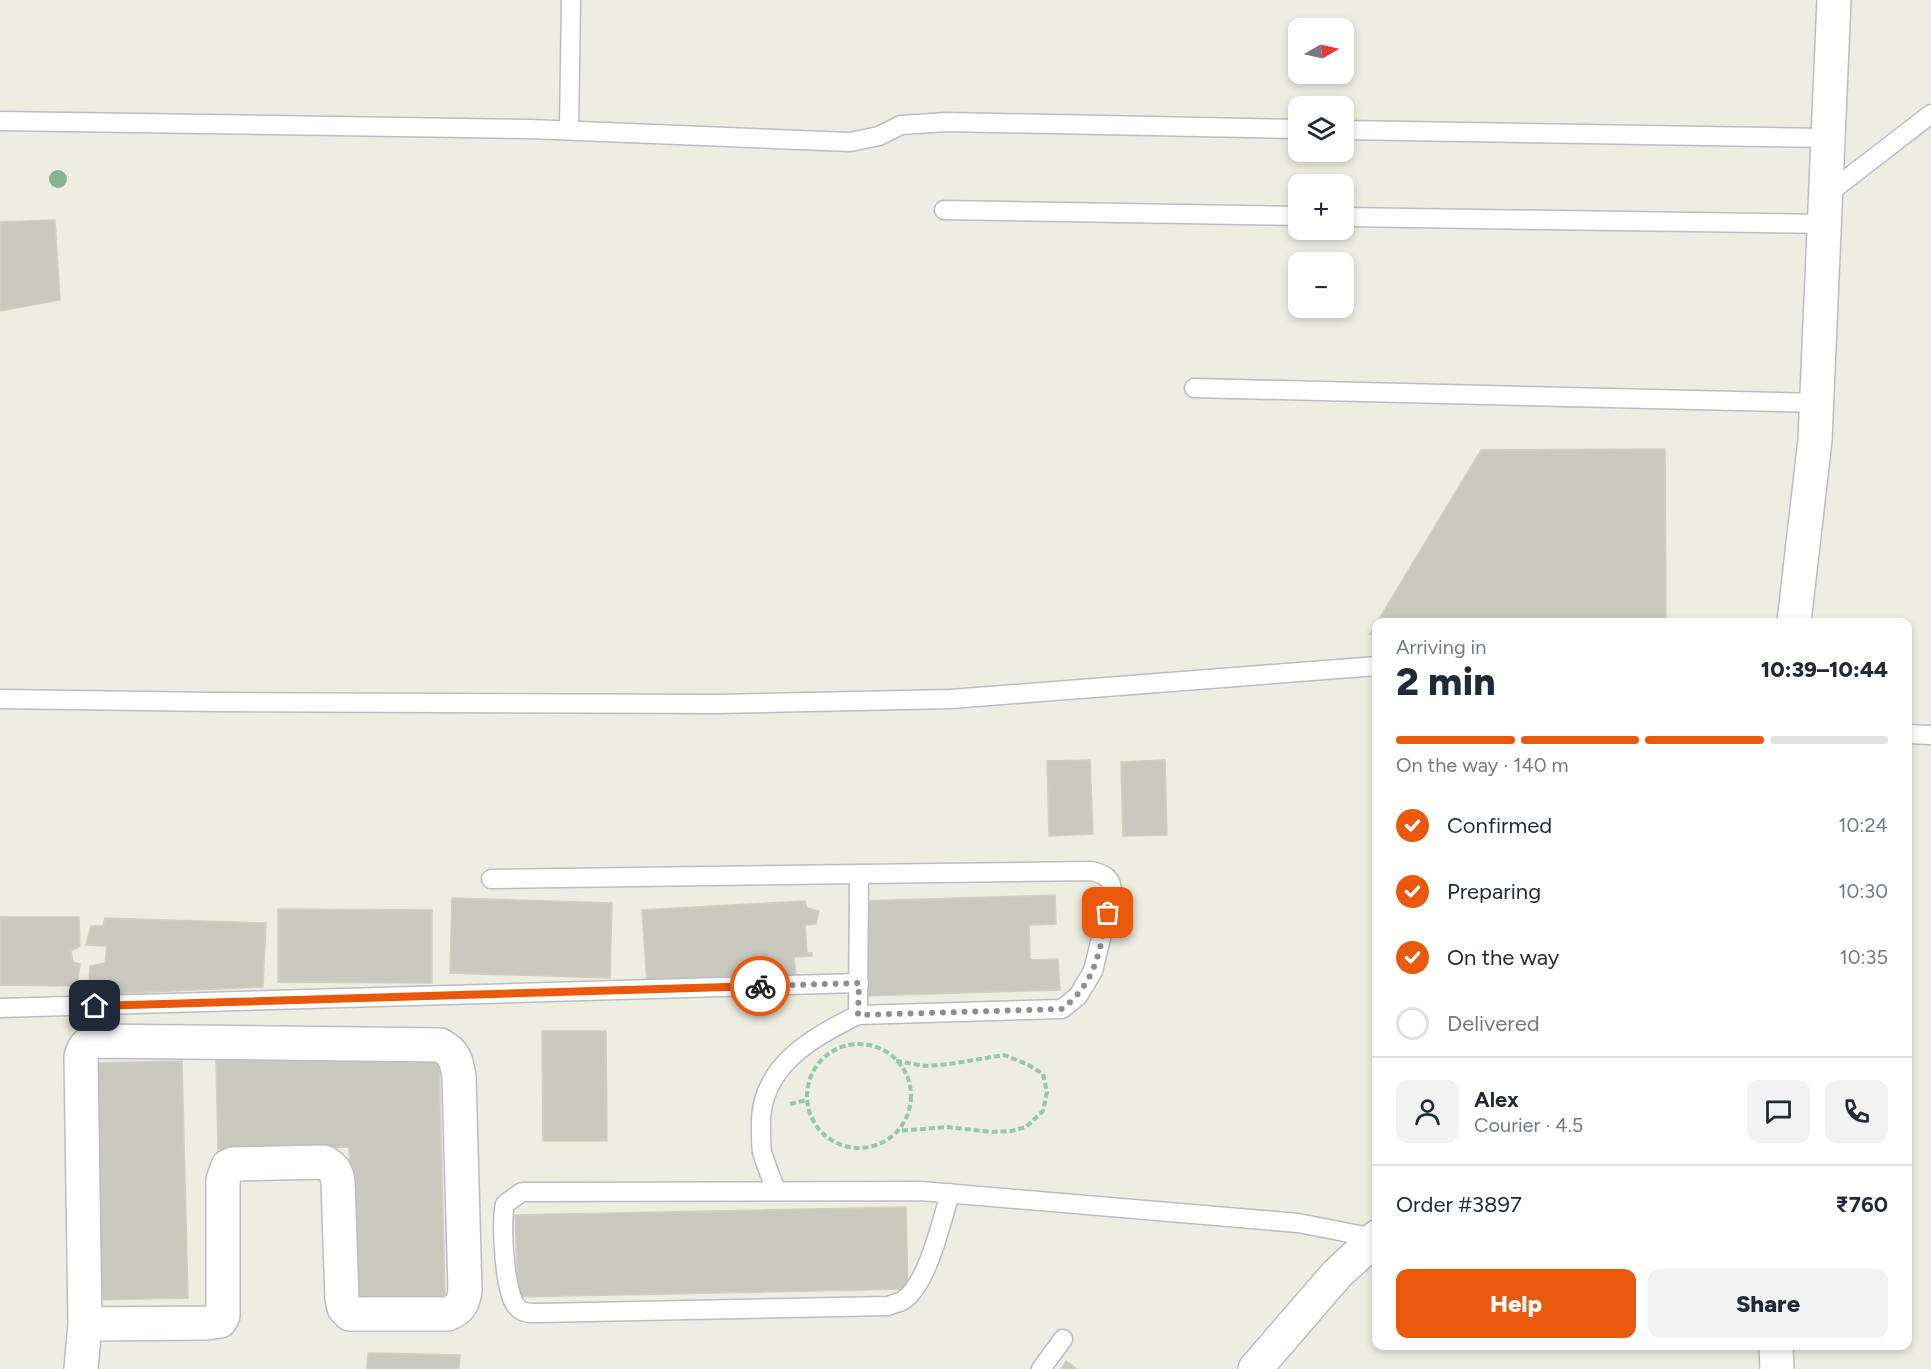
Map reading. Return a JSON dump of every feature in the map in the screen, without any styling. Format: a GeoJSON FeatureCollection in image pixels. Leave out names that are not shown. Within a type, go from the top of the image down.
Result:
{"type":"FeatureCollection","features":[{"type":"Feature","properties":{"kind":"street"},"geometry":{"type":"LineString","coordinates":[[1794,618],[1815,440],[1834,0]]}},
{"type":"Feature","properties":{"kind":"street"},"geometry":{"type":"LineString","coordinates":[[81,1369],[85,1324],[81,1058],[88,1044],[95,1041],[440,1045],[450,1050],[459,1076],[465,1279],[463,1303],[457,1310],[448,1314],[350,1314],[344,1308],[342,1299],[336,1172],[324,1162],[233,1164],[228,1166],[223,1180],[223,1316],[220,1321],[85,1324]]}},
{"type":"Feature","properties":{"kind":"street"},"geometry":{"type":"LineString","coordinates":[[1254,1369],[1337,1274],[1372,1242]]}},
{"type":"Feature","properties":{"kind":"street"},"geometry":{"type":"LineString","coordinates":[[1776,1350],[1777,1369]]}},
{"type":"Feature","properties":{"kind":"lane"},"geometry":{"type":"LineString","coordinates":[[569,130],[571,0]]}},
{"type":"Feature","properties":{"kind":"lane"},"geometry":{"type":"LineString","coordinates":[[1354,217],[1825,210],[1931,114]]}},
{"type":"Feature","properties":{"kind":"lane"},"geometry":{"type":"LineString","coordinates":[[0,122],[569,130],[850,142],[879,136],[901,125],[947,122],[1288,129]]}},
{"type":"Feature","properties":{"kind":"lane"},"geometry":{"type":"LineString","coordinates":[[1354,130],[1828,138]]}},
{"type":"Feature","properties":{"kind":"lane"},"geometry":{"type":"LineString","coordinates":[[944,210],[1288,216]]}},
{"type":"Feature","properties":{"kind":"lane"},"geometry":{"type":"LineString","coordinates":[[1194,388],[1817,403]]}},
{"type":"Feature","properties":{"kind":"lane"},"geometry":{"type":"LineString","coordinates":[[0,699],[706,704],[939,700],[1372,666]]}},
{"type":"Feature","properties":{"kind":"lane"},"geometry":{"type":"LineString","coordinates":[[1912,734],[1931,735]]}},
{"type":"Feature","properties":{"kind":"lane"},"geometry":{"type":"LineString","coordinates":[[491,879],[1092,871],[1105,875],[1112,882],[1112,893],[1093,971],[1078,996],[1062,1009],[858,1015],[795,1051],[770,1082],[760,1116],[762,1151],[776,1191]]}},
{"type":"Feature","properties":{"kind":"lane"},"geometry":{"type":"LineString","coordinates":[[858,1015],[859,874]]}},
{"type":"Feature","properties":{"kind":"lane"},"geometry":{"type":"LineString","coordinates":[[0,1008],[859,983]]}},
{"type":"Feature","properties":{"kind":"lane"},"geometry":{"type":"LineString","coordinates":[[950,1193],[930,1261],[915,1287],[903,1300],[888,1306],[539,1313],[523,1312],[515,1306],[508,1292],[502,1217],[505,1204],[522,1192],[921,1191],[950,1193],[1298,1223],[1372,1237]]}},
{"type":"Feature","properties":{"kind":"lane"},"geometry":{"type":"LineString","coordinates":[[1041,1369],[1063,1338]]}},
{"type":"Feature","properties":{"kind":"path"},"geometry":{"type":"LineString","coordinates":[[858,1044],[875,1046],[890,1054],[896,1061],[909,1082],[910,1100],[906,1117],[897,1131],[884,1142],[867,1148],[850,1147],[834,1142],[820,1131],[811,1117],[807,1100],[808,1083],[815,1068],[826,1055],[841,1047],[858,1044]]}},
{"type":"Feature","properties":{"kind":"path"},"geometry":{"type":"LineString","coordinates":[[896,1061],[926,1066],[1004,1055],[1027,1064],[1043,1074],[1047,1092],[1043,1110],[1026,1126],[1011,1131],[992,1132],[947,1127],[897,1131]]}},
{"type":"Feature","properties":{"kind":"building"},"geometry":{"type":"Polygon","coordinates":[[[55,220],[60,300],[0,311],[0,222],[55,220]]]}},
{"type":"Feature","properties":{"kind":"building"},"geometry":{"type":"Polygon","coordinates":[[[1665,449],[1666,618],[1379,618],[1481,450],[1665,449]]]}},
{"type":"Feature","properties":{"kind":"building"},"geometry":{"type":"Polygon","coordinates":[[[1090,760],[1093,834],[1049,836],[1047,761],[1090,760]]]}},
{"type":"Feature","properties":{"kind":"building"},"geometry":{"type":"Polygon","coordinates":[[[1165,760],[1167,835],[1123,836],[1121,762],[1165,760]]]}},
{"type":"Feature","properties":{"kind":"building"},"geometry":{"type":"Polygon","coordinates":[[[1055,895],[1056,924],[1029,925],[1030,960],[1058,959],[1060,990],[863,996],[860,901],[1055,895]]]}},
{"type":"Feature","properties":{"kind":"building"},"geometry":{"type":"Polygon","coordinates":[[[452,898],[612,903],[610,978],[450,973],[452,898]]]}},
{"type":"Feature","properties":{"kind":"building"},"geometry":{"type":"Polygon","coordinates":[[[805,901],[807,908],[819,911],[816,924],[805,925],[807,953],[812,953],[812,956],[794,957],[796,975],[647,983],[642,910],[805,901]]]}},
{"type":"Feature","properties":{"kind":"building"},"geometry":{"type":"Polygon","coordinates":[[[278,909],[432,910],[432,983],[278,982],[278,909]]]}},
{"type":"Feature","properties":{"kind":"building"},"geometry":{"type":"Polygon","coordinates":[[[0,917],[79,917],[80,946],[71,951],[73,962],[80,964],[77,986],[0,985],[0,917]]]}},
{"type":"Feature","properties":{"kind":"building"},"geometry":{"type":"Polygon","coordinates":[[[105,918],[266,923],[263,987],[103,994],[102,985],[89,983],[90,966],[105,963],[107,946],[86,945],[91,926],[103,926],[105,918]]]}},
{"type":"Feature","properties":{"kind":"building"},"geometry":{"type":"Polygon","coordinates":[[[542,1031],[606,1031],[607,1141],[543,1141],[542,1031]]]}},
{"type":"Feature","properties":{"kind":"building"},"geometry":{"type":"Polygon","coordinates":[[[439,1056],[445,1300],[353,1302],[349,1147],[218,1150],[216,1061],[439,1056]]]}},
{"type":"Feature","properties":{"kind":"building"},"geometry":{"type":"Polygon","coordinates":[[[182,1061],[188,1298],[90,1300],[84,1063],[182,1061]]]}},
{"type":"Feature","properties":{"kind":"building"},"geometry":{"type":"Polygon","coordinates":[[[906,1207],[908,1289],[518,1297],[515,1215],[906,1207]]]}},
{"type":"Feature","properties":{"kind":"building"},"geometry":{"type":"Polygon","coordinates":[[[368,1353],[460,1355],[459,1369],[367,1369],[368,1353]]]}},
{"type":"Feature","properties":{"kind":"building"},"geometry":{"type":"Polygon","coordinates":[[[1066,1361],[1077,1369],[1061,1369],[1066,1361]]]}},
{"type":"Feature","properties":{"kind":"way so far"},"geometry":{"type":"LineString","coordinates":[[760,986],[859,983],[858,1015],[1062,1009],[1078,996],[1093,971],[1108,913]]}},
{"type":"Feature","properties":{"kind":"route"},"geometry":{"type":"LineString","coordinates":[[95,1006],[760,986]]}}]}
